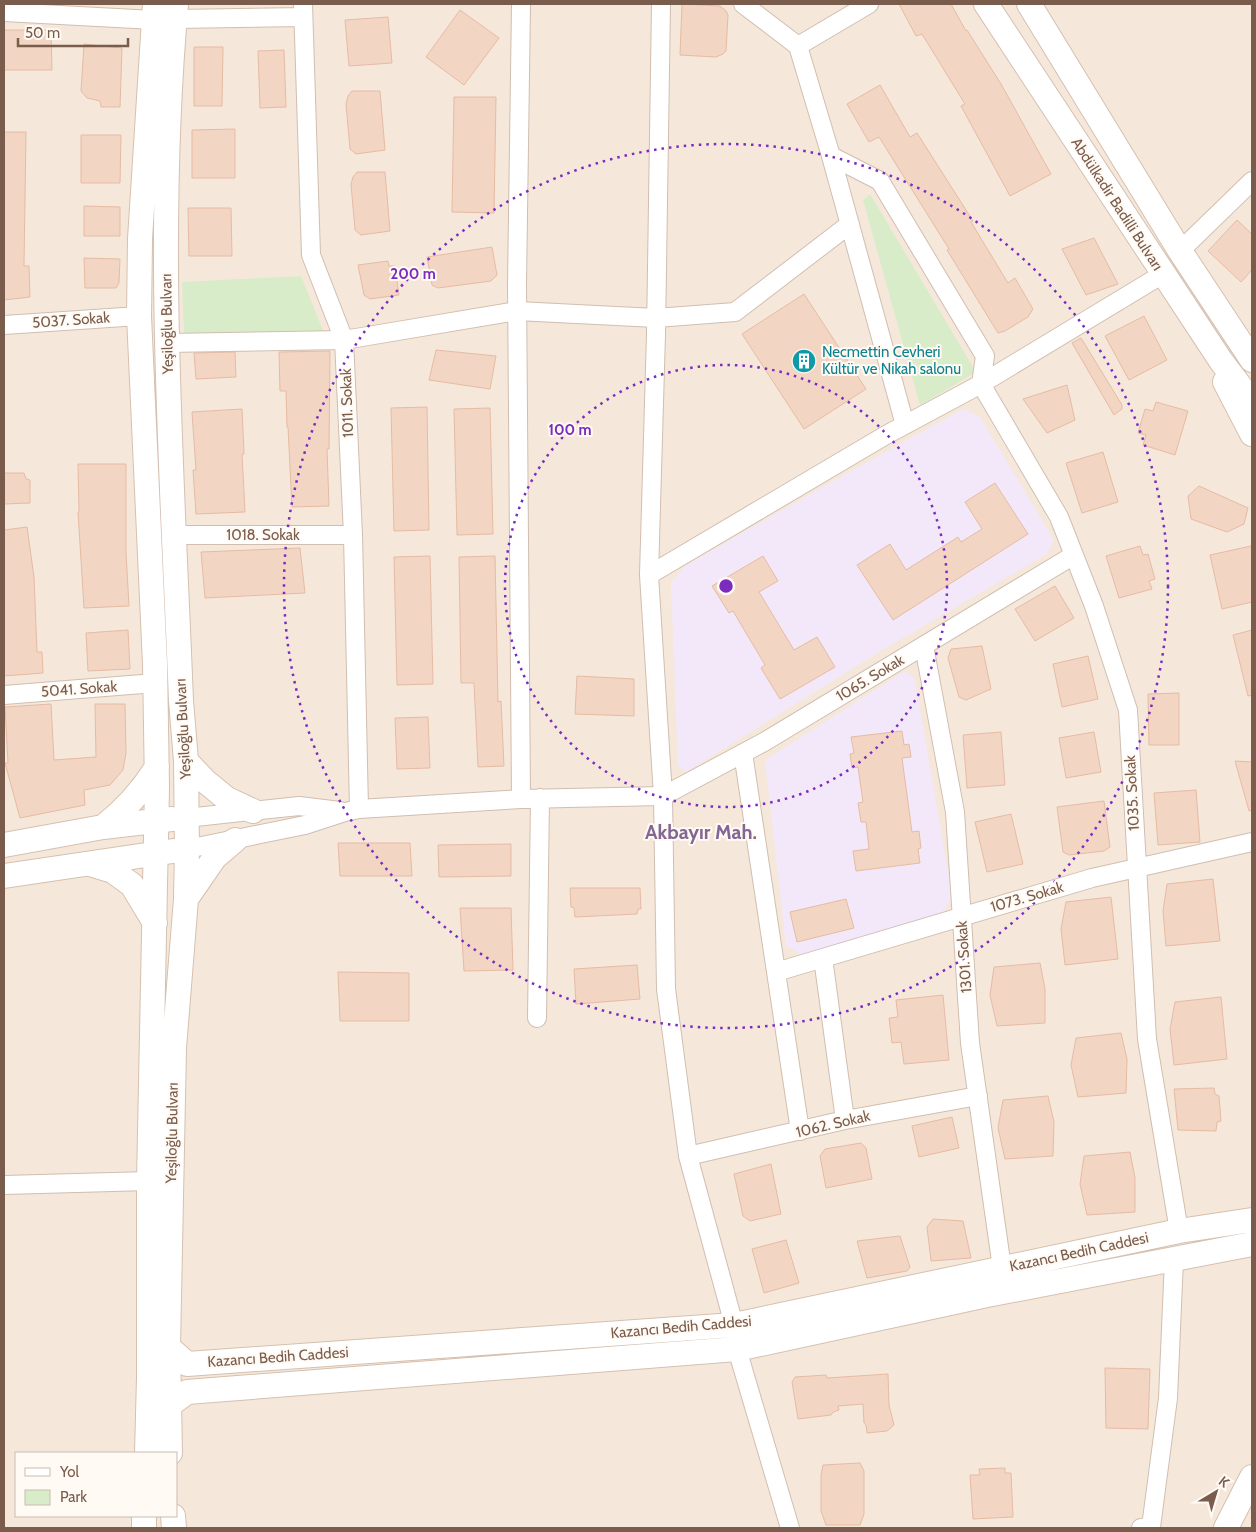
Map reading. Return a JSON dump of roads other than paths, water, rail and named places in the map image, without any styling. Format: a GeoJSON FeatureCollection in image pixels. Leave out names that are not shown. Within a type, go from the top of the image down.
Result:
{"type":"FeatureCollection","features":[{"type":"Feature","properties":{"kind":"main road","name":"Abdülkadir Badilli Bulvarı"},"geometry":{"type":"LineString","coordinates":[[986,4],[1221,361],[1242,390],[1252,400]]}},
{"type":"Feature","properties":{"kind":"main road","name":"Abdülkadir Badilli Bulvarı"},"geometry":{"type":"LineString","coordinates":[[1029,4],[1180,252],[1252,360]]}},
{"type":"Feature","properties":{"kind":"main road","name":"Yeşiloğlu Bulvarı"},"geometry":{"type":"LineString","coordinates":[[147,1452],[150,1377],[149,1181],[157,852],[157,767],[146,444],[139,316],[140,239],[165,12]]}},
{"type":"Feature","properties":{"kind":"main road","name":"Yeşiloğlu Bulvarı"},"geometry":{"type":"LineString","coordinates":[[165,12],[167,343],[181,692],[186,760],[187,849],[186,899],[174,1048],[168,1347],[170,1452]]}},
{"type":"Feature","properties":{"kind":"main road"},"geometry":{"type":"LineString","coordinates":[[1186,308],[1252,434]]}},
{"type":"Feature","properties":{"kind":"main road"},"geometry":{"type":"LineString","coordinates":[[186,760],[205,781],[227,799],[253,811]]}},
{"type":"Feature","properties":{"kind":"main road"},"geometry":{"type":"LineString","coordinates":[[103,828],[133,801],[157,767]]}},
{"type":"Feature","properties":{"kind":"main road"},"geometry":{"type":"LineString","coordinates":[[4,845],[103,828],[186,818]]}},
{"type":"Feature","properties":{"kind":"main road"},"geometry":{"type":"LineString","coordinates":[[186,899],[214,857],[235,840]]}},
{"type":"Feature","properties":{"kind":"main road"},"geometry":{"type":"LineString","coordinates":[[4,876],[187,849]]}},
{"type":"Feature","properties":{"kind":"main road"},"geometry":{"type":"LineString","coordinates":[[88,863],[113,871],[132,885],[155,923]]}},
{"type":"Feature","properties":{"kind":"main road","name":"Kazancı Bedih Caddesi"},"geometry":{"type":"LineString","coordinates":[[168,1347],[187,1364],[734,1325],[1179,1231],[1252,1220]]}},
{"type":"Feature","properties":{"kind":"main road","name":"Kazancı Bedih Caddesi"},"geometry":{"type":"LineString","coordinates":[[168,1406],[186,1392],[737,1349],[987,1295],[1252,1244]]}},
{"type":"Feature","properties":{"kind":"main road"},"geometry":{"type":"LineString","coordinates":[[1226,1528],[1252,1477]]}},
{"type":"Feature","properties":{"kind":"street"},"geometry":{"type":"LineString","coordinates":[[521,4],[517,311],[521,798]]}},
{"type":"Feature","properties":{"kind":"street"},"geometry":{"type":"LineString","coordinates":[[661,4],[656,318],[649,575],[664,796],[666,989],[688,1156],[734,1325],[737,1349],[790,1528]]}},
{"type":"Feature","properties":{"kind":"street"},"geometry":{"type":"LineString","coordinates":[[743,4],[798,46],[831,156],[905,425]]}},
{"type":"Feature","properties":{"kind":"street"},"geometry":{"type":"LineString","coordinates":[[798,46],[869,4]]}},
{"type":"Feature","properties":{"kind":"street"},"geometry":{"type":"LineString","coordinates":[[4,12],[303,10]]}},
{"type":"Feature","properties":{"kind":"street","name":"1011. Sokak"},"geometry":{"type":"LineString","coordinates":[[303,10],[311,254],[344,340],[352,535],[352,811]]}},
{"type":"Feature","properties":{"kind":"street"},"geometry":{"type":"LineString","coordinates":[[831,156],[880,181],[985,356],[982,384]]}},
{"type":"Feature","properties":{"kind":"street"},"geometry":{"type":"LineString","coordinates":[[1180,252],[1252,181]]}},
{"type":"Feature","properties":{"kind":"street"},"geometry":{"type":"LineString","coordinates":[[167,343],[344,340],[517,311],[656,318],[735,312],[850,224]]}},
{"type":"Feature","properties":{"kind":"street"},"geometry":{"type":"LineString","coordinates":[[649,575],[905,425],[982,384],[1163,274]]}},
{"type":"Feature","properties":{"kind":"street","name":"5037. Sokak"},"geometry":{"type":"LineString","coordinates":[[4,325],[139,316]]}},
{"type":"Feature","properties":{"kind":"street","name":"1035. Sokak"},"geometry":{"type":"LineString","coordinates":[[982,384],[1059,517],[1094,606],[1128,710],[1147,1039],[1179,1231]]}},
{"type":"Feature","properties":{"kind":"street","name":"1018. Sokak"},"geometry":{"type":"LineString","coordinates":[[174,535],[352,535]]}},
{"type":"Feature","properties":{"kind":"street","name":"1065. Sokak"},"geometry":{"type":"LineString","coordinates":[[664,796],[743,753],[1074,555]]}},
{"type":"Feature","properties":{"kind":"street","name":"1301. Sokak"},"geometry":{"type":"LineString","coordinates":[[924,646],[955,812],[970,1043],[1002,1268]]}},
{"type":"Feature","properties":{"kind":"street","name":"5041. Sokak"},"geometry":{"type":"LineString","coordinates":[[4,695],[155,683]]}},
{"type":"Feature","properties":{"kind":"street"},"geometry":{"type":"LineString","coordinates":[[743,753],[800,1131]]}},
{"type":"Feature","properties":{"kind":"street"},"geometry":{"type":"LineString","coordinates":[[186,818],[299,806],[352,811],[521,798],[664,796]]}},
{"type":"Feature","properties":{"kind":"street"},"geometry":{"type":"LineString","coordinates":[[537,1018],[540,798]]}},
{"type":"Feature","properties":{"kind":"street"},"geometry":{"type":"LineString","coordinates":[[187,849],[305,825],[352,811]]}},
{"type":"Feature","properties":{"kind":"street","name":"1073. Sokak"},"geometry":{"type":"LineString","coordinates":[[776,972],[1092,878],[1252,842]]}},
{"type":"Feature","properties":{"kind":"street"},"geometry":{"type":"LineString","coordinates":[[823,958],[845,1120]]}},
{"type":"Feature","properties":{"kind":"street","name":"1062. Sokak"},"geometry":{"type":"LineString","coordinates":[[688,1156],[845,1120],[978,1096]]}},
{"type":"Feature","properties":{"kind":"street"},"geometry":{"type":"LineString","coordinates":[[4,1185],[149,1181]]}},
{"type":"Feature","properties":{"kind":"street"},"geometry":{"type":"LineString","coordinates":[[1141,1528],[1151,1527],[1168,1398],[1174,1259]]}},
{"type":"Feature","properties":{"kind":"place","name":"Necmettin Cevheri Kültür ve Nikah salonu"},"geometry":{"type":"Point","coordinates":[804,361]}},
{"type":"Feature","properties":{"kind":"district","name":"Akbayır Mah."},"geometry":{"type":"Point","coordinates":[701,832]}}]}
